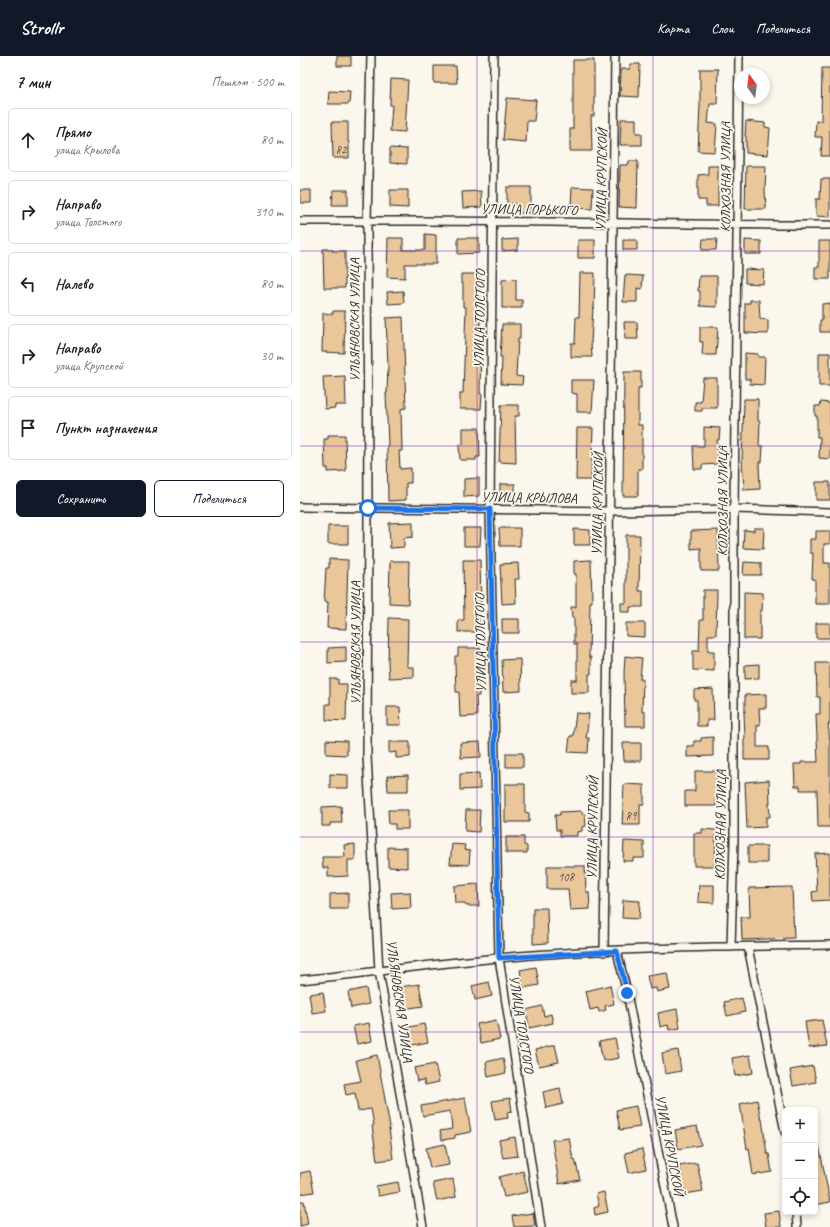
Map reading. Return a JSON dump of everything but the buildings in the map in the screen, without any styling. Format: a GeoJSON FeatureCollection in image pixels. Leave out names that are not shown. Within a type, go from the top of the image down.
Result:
{"type":"FeatureCollection","features":[{"type":"Feature","properties":{"kind":"street","name":"УЛЬЯНОВСКАЯ УЛИЦА"},"geometry":{"type":"LineString","coordinates":[[371,56],[367,220],[367,756],[380,971],[423,1227]]}},
{"type":"Feature","properties":{"kind":"street","name":"УЛИЦА ТОЛСТОГО"},"geometry":{"type":"LineString","coordinates":[[494,56],[494,222],[490,509],[499,958],[541,1227]]}},
{"type":"Feature","properties":{"kind":"street","name":"УЛИЦА КРУПСКОЙ"},"geometry":{"type":"LineString","coordinates":[[604,952],[615,56]]}},
{"type":"Feature","properties":{"kind":"street","name":"КОЛХОЗНАЯ УЛИЦА"},"geometry":{"type":"LineString","coordinates":[[731,947],[734,841],[734,509],[739,56]]}},
{"type":"Feature","properties":{"kind":"street","name":"УЛИЦА ГОРЬКОГО"},"geometry":{"type":"LineString","coordinates":[[300,221],[367,220],[830,225]]}},
{"type":"Feature","properties":{"kind":"street","name":"УЛИЦА КРЫЛОВА"},"geometry":{"type":"LineString","coordinates":[[300,507],[610,511],[734,509],[830,512]]}},
{"type":"Feature","properties":{"kind":"street"},"geometry":{"type":"LineString","coordinates":[[300,980],[499,958],[617,951],[830,945]]}},
{"type":"Feature","properties":{"kind":"street"},"geometry":{"type":"LineString","coordinates":[[748,947],[782,1117]]}},
{"type":"Feature","properties":{"kind":"street","name":"УЛИЦА КРУПСКОЙ"},"geometry":{"type":"LineString","coordinates":[[617,951],[627,993],[673,1227]]}},
{"type":"Feature","properties":{"kind":"street"},"geometry":{"type":"LineString","coordinates":[[796,1215],[797,1227]]}},
{"type":"Feature","properties":{"kind":"route"},"geometry":{"type":"LineString","coordinates":[[368,508],[490,509],[499,958],[617,951],[627,993]]}}]}
